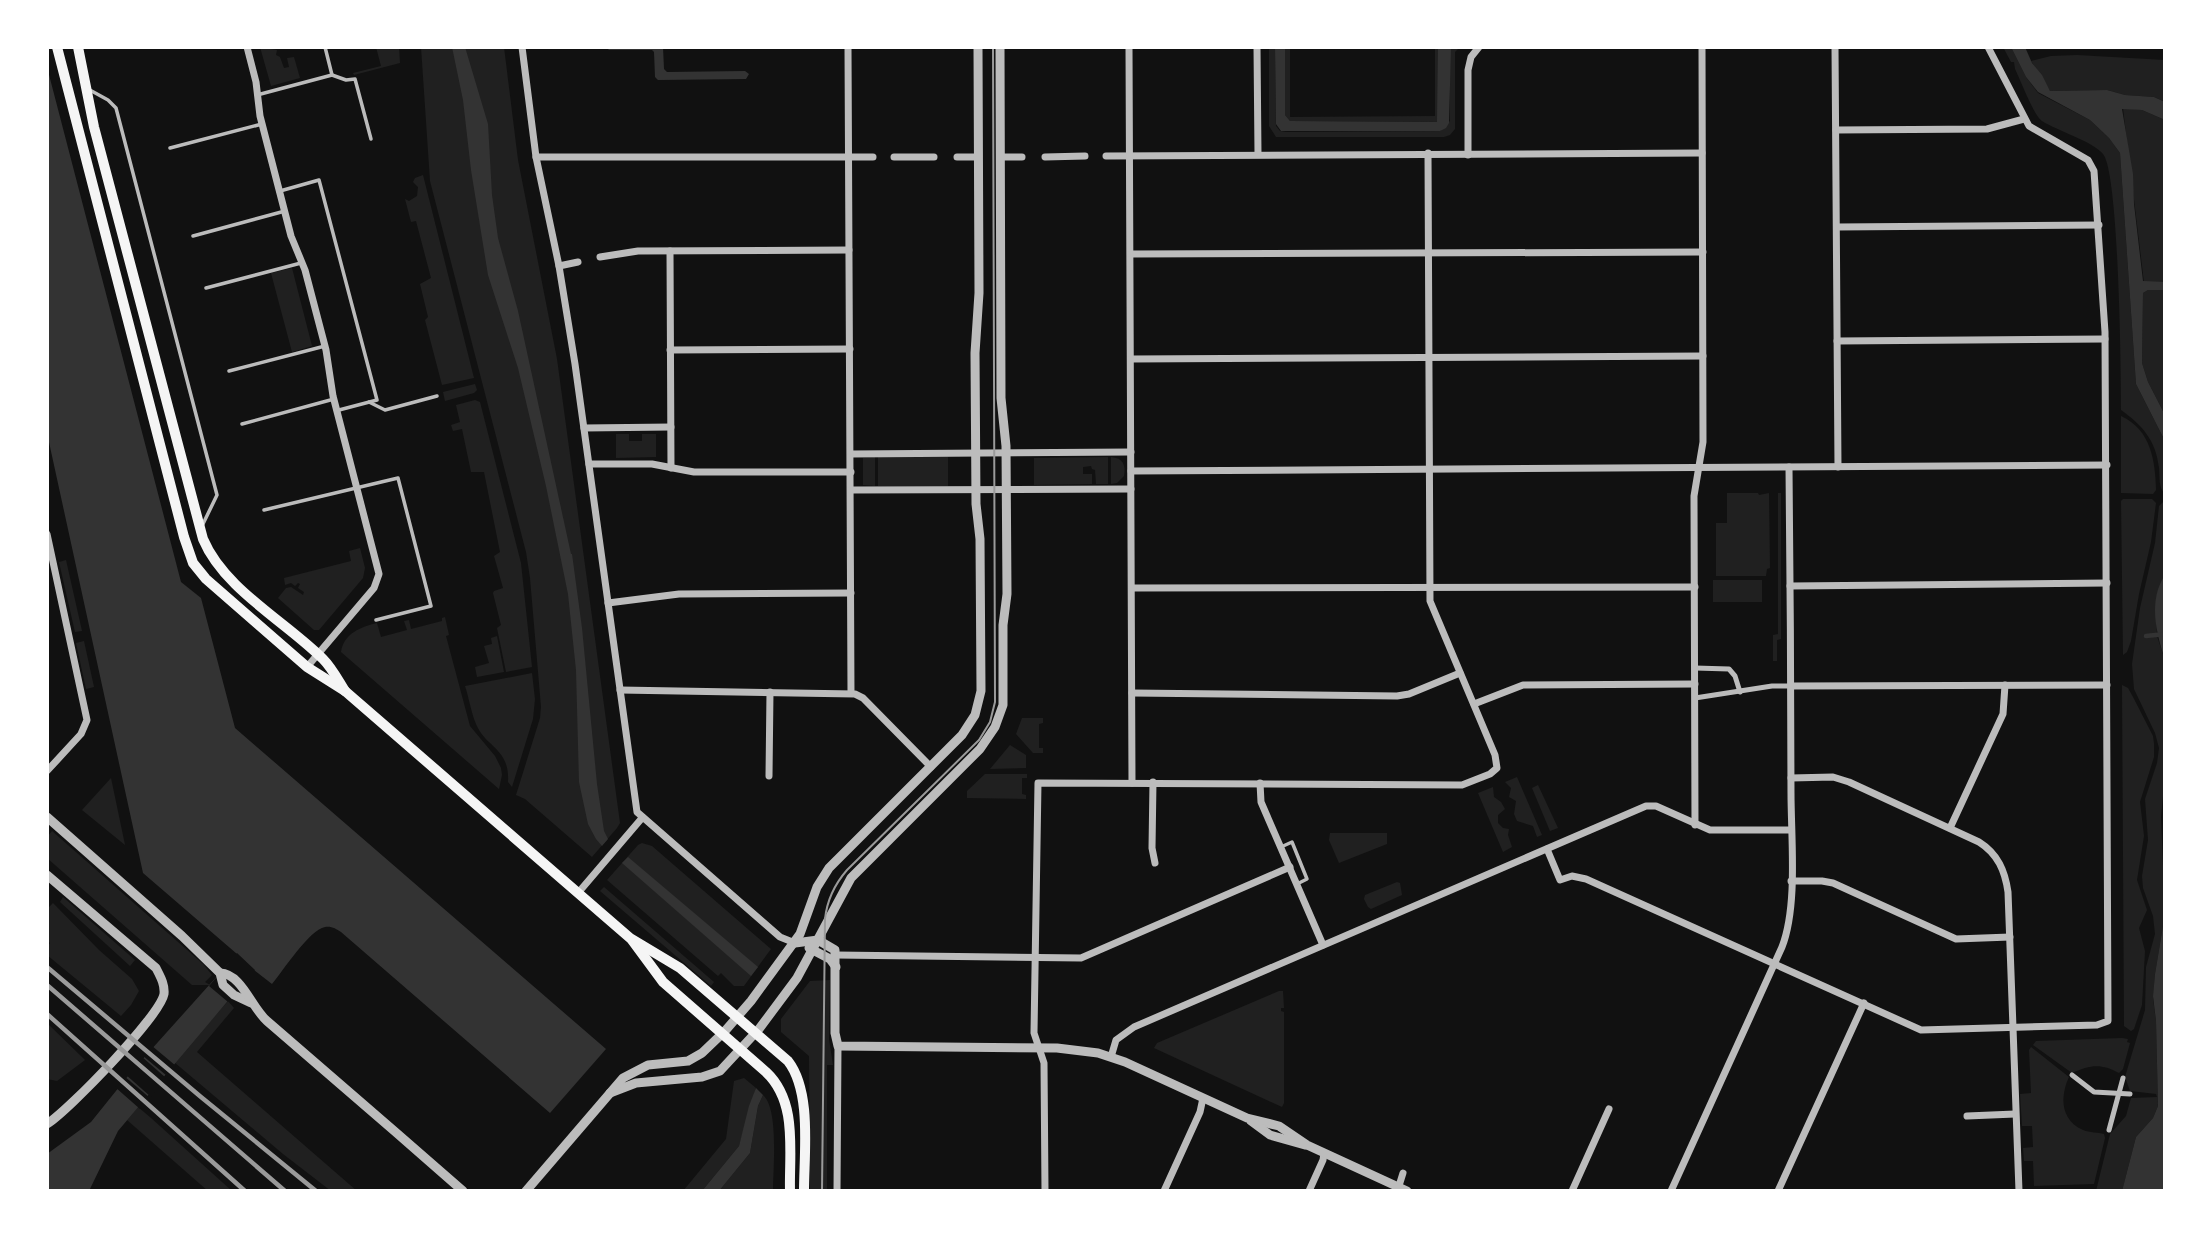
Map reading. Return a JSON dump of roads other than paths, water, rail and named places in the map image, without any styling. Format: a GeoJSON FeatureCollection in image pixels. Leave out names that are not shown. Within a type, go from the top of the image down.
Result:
{"type":"FeatureCollection","features":[{"type":"Feature","properties":{"kind":"main road"},"geometry":{"type":"LineString","coordinates":[[57,47],[189,552],[196,566],[206,579],[307,667],[345,691],[630,938],[673,963],[788,1061],[799,1080],[804,1113],[804,1191]]}},
{"type":"Feature","properties":{"kind":"main road"},"geometry":{"type":"LineString","coordinates":[[78,47],[86,88],[200,531],[208,551],[222,570],[318,654],[345,691]]}},
{"type":"Feature","properties":{"kind":"main road"},"geometry":{"type":"LineString","coordinates":[[630,938],[663,982],[773,1079],[786,1102],[789,1121],[790,1191]]}},
{"type":"Feature","properties":{"kind":"street"},"geometry":{"type":"LineString","coordinates":[[247,47],[262,124],[293,242],[303,262],[325,346],[334,399],[378,568],[378,581],[307,667]]}},
{"type":"Feature","properties":{"kind":"street"},"geometry":{"type":"LineString","coordinates":[[522,47],[536,157],[559,266],[584,428],[636,809],[642,818],[779,937],[795,943],[831,946],[836,955],[837,1191]]}},
{"type":"Feature","properties":{"kind":"street"},"geometry":{"type":"LineString","coordinates":[[848,47],[851,693]]}},
{"type":"Feature","properties":{"kind":"street"},"geometry":{"type":"LineString","coordinates":[[526,1191],[616,1084],[633,1071],[648,1065],[688,1061],[702,1053],[722,1034],[795,943],[828,868],[962,735],[975,715],[981,691],[975,353],[979,293],[978,47]]}},
{"type":"Feature","properties":{"kind":"street"},"geometry":{"type":"LineString","coordinates":[[604,1100],[617,1090],[636,1083],[713,1075],[720,1071],[756,1033],[797,978],[840,895],[855,873],[981,749],[996,725],[1003,697],[1003,625],[1007,598],[1006,453],[1001,398],[1000,47]]}},
{"type":"Feature","properties":{"kind":"street"},"geometry":{"type":"LineString","coordinates":[[1129,47],[1132,783]]}},
{"type":"Feature","properties":{"kind":"street"},"geometry":{"type":"LineString","coordinates":[[1257,47],[1258,154]]}},
{"type":"Feature","properties":{"kind":"street"},"geometry":{"type":"LineString","coordinates":[[1468,155],[1468,70],[1471,57],[1479,47]]}},
{"type":"Feature","properties":{"kind":"street"},"geometry":{"type":"LineString","coordinates":[[1695,825],[1694,496],[1703,442],[1702,47]]}},
{"type":"Feature","properties":{"kind":"street"},"geometry":{"type":"LineString","coordinates":[[1835,47],[1838,467]]}},
{"type":"Feature","properties":{"kind":"street"},"geometry":{"type":"LineString","coordinates":[[1547,849],[1560,880],[1572,876],[1586,878],[1923,1031],[2100,1025],[2107,1022],[2107,466],[2105,339],[2094,171],[2091,163],[2035,132],[2024,118],[1988,47]]}},
{"type":"Feature","properties":{"kind":"street"},"geometry":{"type":"LineString","coordinates":[[1836,130],[1987,129],[2024,118]]}},
{"type":"Feature","properties":{"kind":"street"},"geometry":{"type":"LineString","coordinates":[[1045,1191],[1044,1063],[1034,1033],[1038,783],[1462,785],[1497,768],[1498,762],[1431,606],[1428,153]]}},
{"type":"Feature","properties":{"kind":"street"},"geometry":{"type":"LineString","coordinates":[[1106,156],[1702,153]]}},
{"type":"Feature","properties":{"kind":"street"},"geometry":{"type":"LineString","coordinates":[[1045,157],[1085,156]]}},
{"type":"Feature","properties":{"kind":"street"},"geometry":{"type":"LineString","coordinates":[[536,157],[873,157]]}},
{"type":"Feature","properties":{"kind":"street"},"geometry":{"type":"LineString","coordinates":[[894,157],[934,157]]}},
{"type":"Feature","properties":{"kind":"street"},"geometry":{"type":"LineString","coordinates":[[957,157],[978,157]]}},
{"type":"Feature","properties":{"kind":"street"},"geometry":{"type":"LineString","coordinates":[[1000,157],[1022,157]]}},
{"type":"Feature","properties":{"kind":"street"},"geometry":{"type":"LineString","coordinates":[[1836,227],[2099,225]]}},
{"type":"Feature","properties":{"kind":"street"},"geometry":{"type":"LineString","coordinates":[[600,257],[627,252],[849,250]]}},
{"type":"Feature","properties":{"kind":"street"},"geometry":{"type":"LineString","coordinates":[[670,251],[671,468]]}},
{"type":"Feature","properties":{"kind":"street"},"geometry":{"type":"LineString","coordinates":[[1131,254],[1703,252]]}},
{"type":"Feature","properties":{"kind":"street"},"geometry":{"type":"LineString","coordinates":[[559,266],[578,262]]}},
{"type":"Feature","properties":{"kind":"street"},"geometry":{"type":"LineString","coordinates":[[1837,341],[2105,339]]}},
{"type":"Feature","properties":{"kind":"street"},"geometry":{"type":"LineString","coordinates":[[670,350],[850,349]]}},
{"type":"Feature","properties":{"kind":"street"},"geometry":{"type":"LineString","coordinates":[[1131,359],[1703,356]]}},
{"type":"Feature","properties":{"kind":"street"},"geometry":{"type":"LineString","coordinates":[[584,428],[671,427]]}},
{"type":"Feature","properties":{"kind":"street"},"geometry":{"type":"LineString","coordinates":[[851,454],[1131,453]]}},
{"type":"Feature","properties":{"kind":"street"},"geometry":{"type":"LineString","coordinates":[[589,464],[648,464],[694,472],[851,472]]}},
{"type":"Feature","properties":{"kind":"street"},"geometry":{"type":"LineString","coordinates":[[1131,471],[2107,466]]}},
{"type":"Feature","properties":{"kind":"street"},"geometry":{"type":"LineString","coordinates":[[1671,1191],[1774,964],[1788,925],[1791,881],[1789,467]]}},
{"type":"Feature","properties":{"kind":"street"},"geometry":{"type":"LineString","coordinates":[[851,490],[1131,489]]}},
{"type":"Feature","properties":{"kind":"street"},"geometry":{"type":"LineString","coordinates":[[47,534],[87,720],[81,734],[47,771]]}},
{"type":"Feature","properties":{"kind":"street"},"geometry":{"type":"LineString","coordinates":[[1790,586],[2107,583]]}},
{"type":"Feature","properties":{"kind":"street"},"geometry":{"type":"LineString","coordinates":[[1132,588],[1695,587]]}},
{"type":"Feature","properties":{"kind":"street"},"geometry":{"type":"LineString","coordinates":[[608,603],[679,594],[851,593]]}},
{"type":"Feature","properties":{"kind":"street"},"geometry":{"type":"LineString","coordinates":[[1695,668],[1710,664],[1732,671],[1740,692]]}},
{"type":"Feature","properties":{"kind":"street"},"geometry":{"type":"LineString","coordinates":[[1132,693],[1397,696],[1409,694],[1460,673]]}},
{"type":"Feature","properties":{"kind":"street"},"geometry":{"type":"LineString","coordinates":[[1474,704],[1523,685],[1695,684]]}},
{"type":"Feature","properties":{"kind":"street"},"geometry":{"type":"LineString","coordinates":[[1950,828],[2003,714],[2006,685]]}},
{"type":"Feature","properties":{"kind":"street"},"geometry":{"type":"LineString","coordinates":[[1695,698],[1772,686],[2107,685]]}},
{"type":"Feature","properties":{"kind":"street"},"geometry":{"type":"LineString","coordinates":[[620,690],[851,693],[863,698],[931,767]]}},
{"type":"Feature","properties":{"kind":"street"},"geometry":{"type":"LineString","coordinates":[[769,776],[770,692]]}},
{"type":"Feature","properties":{"kind":"street"},"geometry":{"type":"LineString","coordinates":[[1791,778],[1842,779],[1983,844],[1999,862],[2007,883],[2019,1191]]}},
{"type":"Feature","properties":{"kind":"street"},"geometry":{"type":"LineString","coordinates":[[1153,782],[1152,848],[1155,863]]}},
{"type":"Feature","properties":{"kind":"street"},"geometry":{"type":"LineString","coordinates":[[1260,783],[1261,800],[1324,945]]}},
{"type":"Feature","properties":{"kind":"street"},"geometry":{"type":"LineString","coordinates":[[1111,1057],[1116,1040],[1128,1030],[1648,805],[1713,831],[1791,830]]}},
{"type":"Feature","properties":{"kind":"street"},"geometry":{"type":"LineString","coordinates":[[47,817],[182,936],[220,974],[223,985],[234,995],[251,1003]]}},
{"type":"Feature","properties":{"kind":"street"},"geometry":{"type":"LineString","coordinates":[[578,893],[642,818]]}},
{"type":"Feature","properties":{"kind":"street"},"geometry":{"type":"LineString","coordinates":[[836,955],[1082,957],[1290,867]]}},
{"type":"Feature","properties":{"kind":"street"},"geometry":{"type":"LineString","coordinates":[[47,875],[156,968],[162,980],[163,994],[160,1004],[89,1087],[47,1124]]}},
{"type":"Feature","properties":{"kind":"street"},"geometry":{"type":"LineString","coordinates":[[1791,881],[1833,883],[1957,940],[2010,937]]}},
{"type":"Feature","properties":{"kind":"street"},"geometry":{"type":"LineString","coordinates":[[816,945],[836,967]]}},
{"type":"Feature","properties":{"kind":"street"},"geometry":{"type":"LineString","coordinates":[[220,974],[227,974],[242,986],[262,1016],[463,1191]]}},
{"type":"Feature","properties":{"kind":"street"},"geometry":{"type":"LineString","coordinates":[[1778,1191],[1864,1003]]}},
{"type":"Feature","properties":{"kind":"street"},"geometry":{"type":"LineString","coordinates":[[838,1046],[1070,1049],[1111,1057],[1247,1118],[1279,1126],[1307,1145],[1401,1189],[1403,1173]]}},
{"type":"Feature","properties":{"kind":"street"},"geometry":{"type":"LineString","coordinates":[[2072,1075],[2094,1091],[2130,1094]]}},
{"type":"Feature","properties":{"kind":"street"},"geometry":{"type":"LineString","coordinates":[[2109,1130],[2123,1078]]}},
{"type":"Feature","properties":{"kind":"street"},"geometry":{"type":"LineString","coordinates":[[1164,1191],[1200,1112],[1203,1098]]}},
{"type":"Feature","properties":{"kind":"street"},"geometry":{"type":"LineString","coordinates":[[1573,1191],[1609,1109]]}},
{"type":"Feature","properties":{"kind":"street"},"geometry":{"type":"LineString","coordinates":[[1967,1116],[2015,1114]]}},
{"type":"Feature","properties":{"kind":"street"},"geometry":{"type":"LineString","coordinates":[[1309,1191],[1324,1153]]}},
{"type":"Feature","properties":{"kind":"lane"},"geometry":{"type":"LineString","coordinates":[[325,47],[332,75]]}},
{"type":"Feature","properties":{"kind":"lane"},"geometry":{"type":"LineString","coordinates":[[257,94],[332,75],[346,80],[355,79],[371,139]]}},
{"type":"Feature","properties":{"kind":"lane"},"geometry":{"type":"LineString","coordinates":[[86,88],[108,100],[116,108],[217,495],[200,531]]}},
{"type":"Feature","properties":{"kind":"lane"},"geometry":{"type":"LineString","coordinates":[[170,148],[262,124]]}},
{"type":"Feature","properties":{"kind":"lane"},"geometry":{"type":"LineString","coordinates":[[280,191],[319,180],[377,400],[337,411]]}},
{"type":"Feature","properties":{"kind":"lane"},"geometry":{"type":"LineString","coordinates":[[193,236],[285,211]]}},
{"type":"Feature","properties":{"kind":"lane"},"geometry":{"type":"LineString","coordinates":[[206,288],[303,262]]}},
{"type":"Feature","properties":{"kind":"lane"},"geometry":{"type":"LineString","coordinates":[[229,371],[325,346]]}},
{"type":"Feature","properties":{"kind":"lane"},"geometry":{"type":"LineString","coordinates":[[369,402],[385,410],[437,396]]}},
{"type":"Feature","properties":{"kind":"lane"},"geometry":{"type":"LineString","coordinates":[[242,424],[334,399]]}},
{"type":"Feature","properties":{"kind":"lane"},"geometry":{"type":"LineString","coordinates":[[264,510],[398,478],[431,606],[376,620]]}},
{"type":"Feature","properties":{"kind":"lane"},"geometry":{"type":"LineString","coordinates":[[1281,847],[1292,842],[1307,879],[1297,884]]}},
{"type":"Feature","properties":{"kind":"waterway"},"geometry":{"type":"LineString","coordinates":[[2146,636],[2165,634]]}},
{"type":"Feature","properties":{"kind":"tram line"},"geometry":{"type":"LineString","coordinates":[[822,1191],[825,919],[829,899],[847,870],[979,740],[990,722],[995,702],[993,47]]}},
{"type":"Feature","properties":{"kind":"railway"},"geometry":{"type":"LineString","coordinates":[[47,967],[316,1191]]}},
{"type":"Feature","properties":{"kind":"railway"},"geometry":{"type":"LineString","coordinates":[[47,985],[285,1191]]}},
{"type":"Feature","properties":{"kind":"railway"},"geometry":{"type":"LineString","coordinates":[[47,1014],[245,1191]]}}]}
